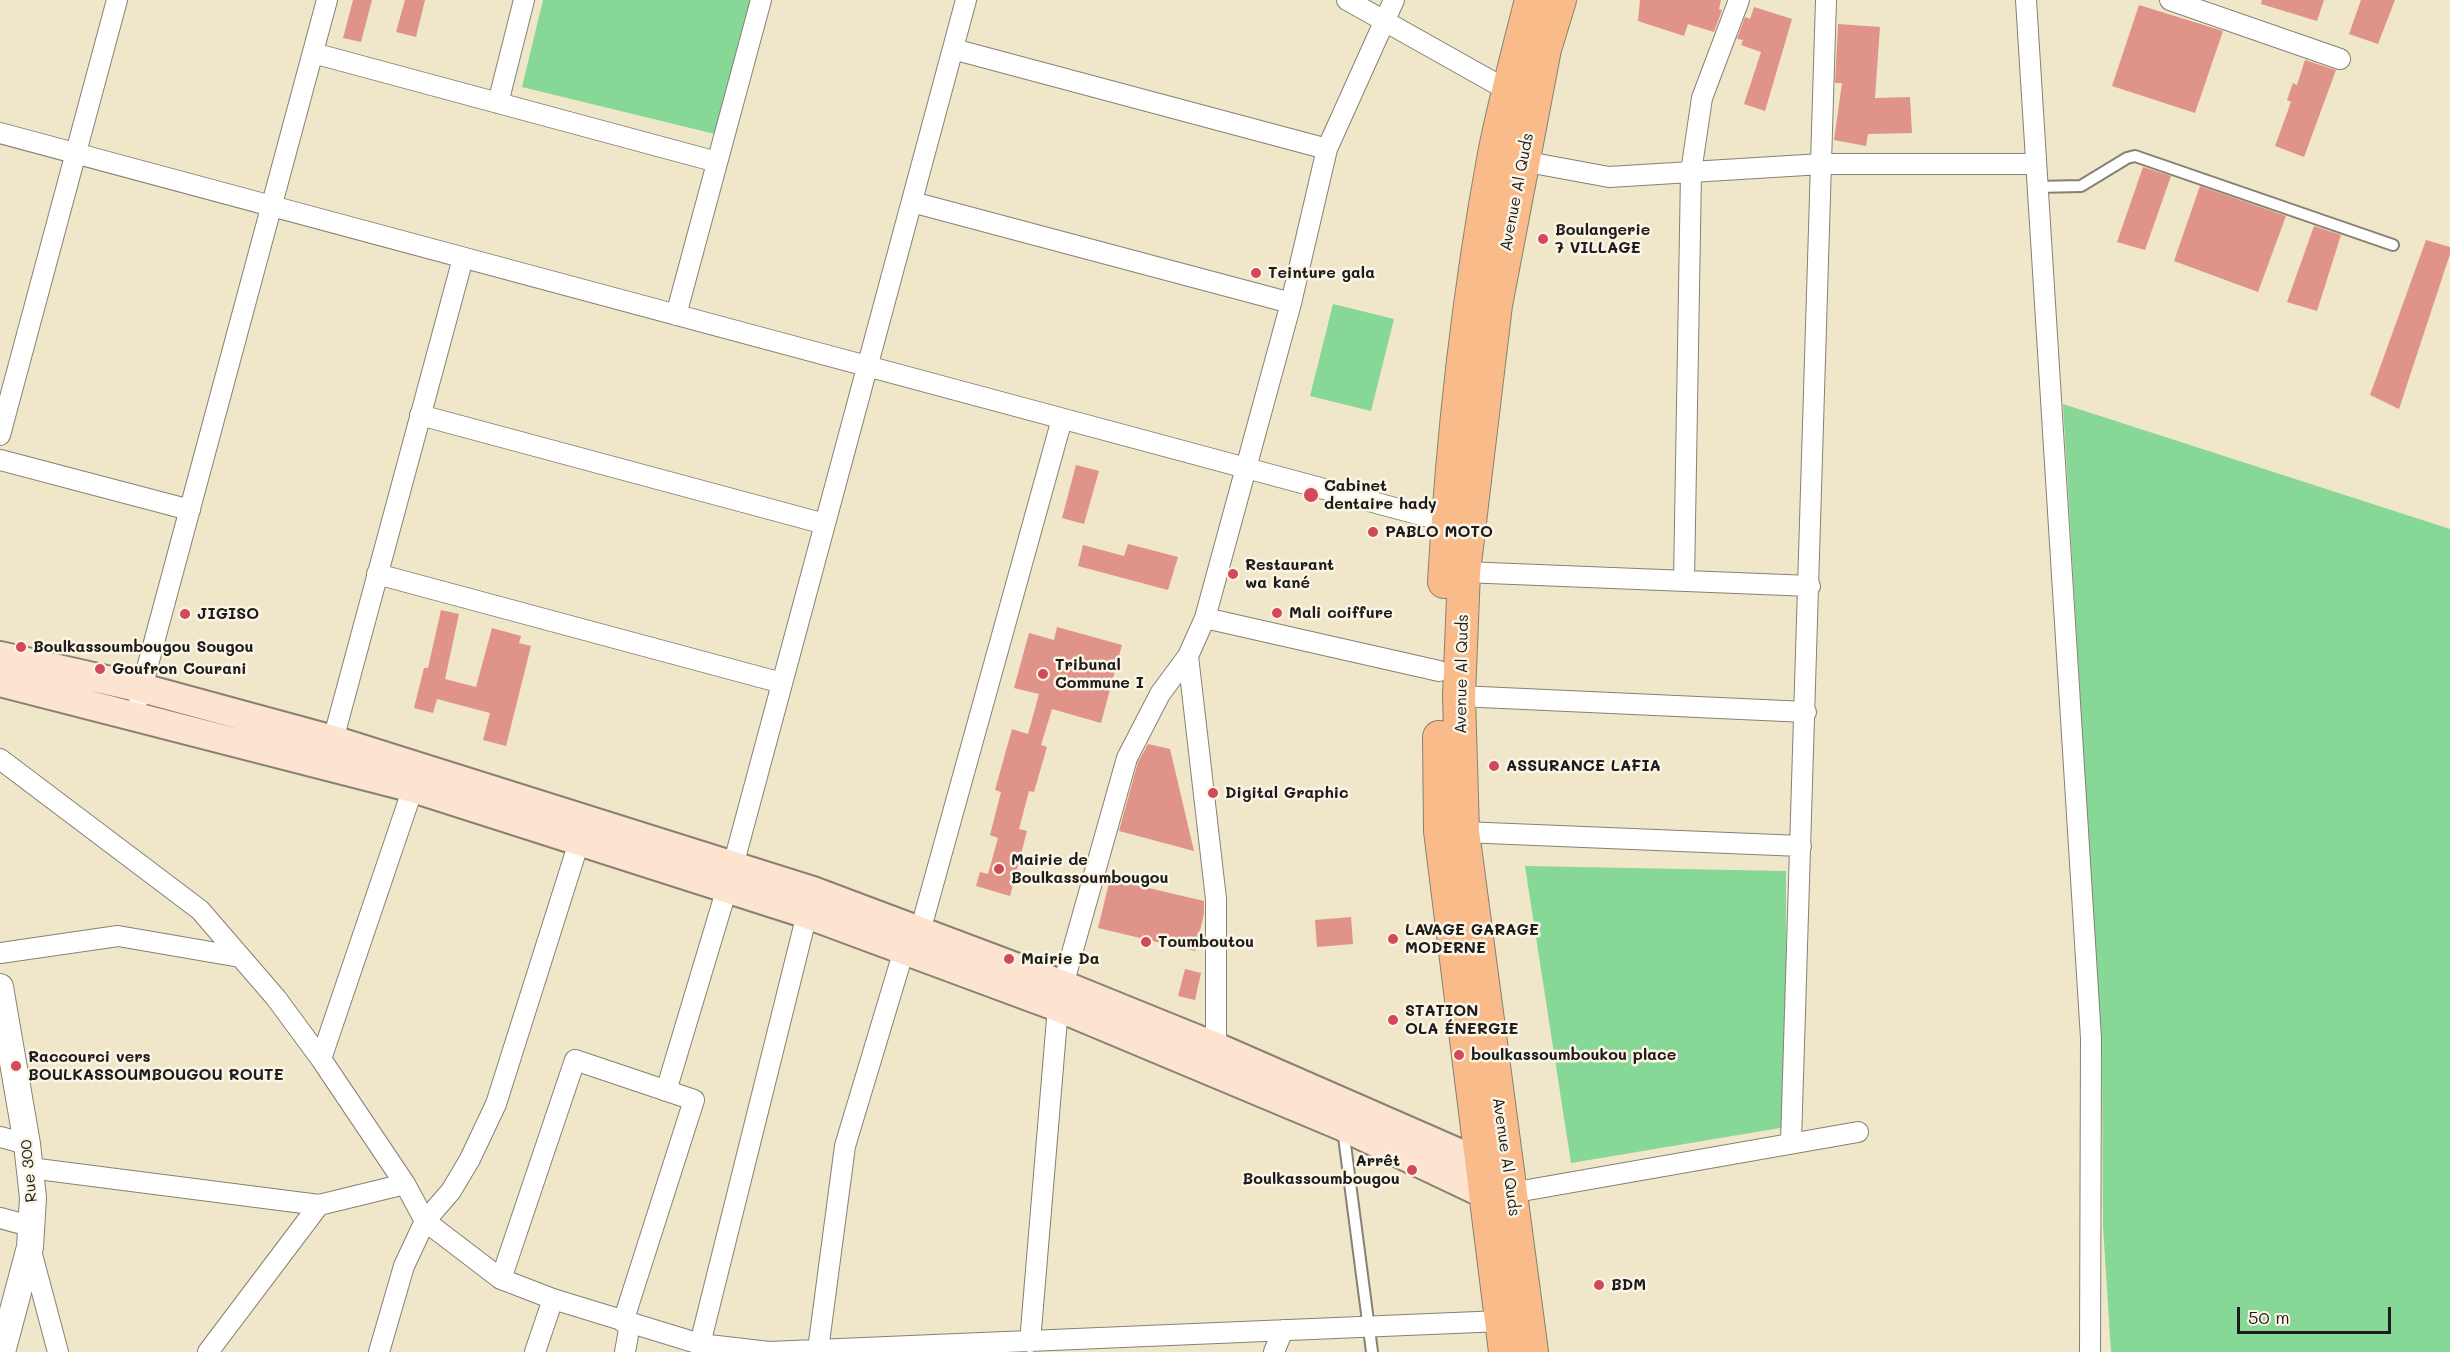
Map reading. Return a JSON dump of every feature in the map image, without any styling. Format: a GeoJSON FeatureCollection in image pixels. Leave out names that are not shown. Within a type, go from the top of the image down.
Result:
{"type":"FeatureCollection","features":[{"type":"Feature","properties":{"kind":"main road","name":"Avenue Al Quds"},"geometry":{"type":"LineString","coordinates":[[1505,1352],[1501,1321],[1506,1189],[1479,1162],[1440,831],[1438,671],[1447,522],[1470,301],[1494,153],[1531,0]]}},
{"type":"Feature","properties":{"kind":"main road","name":"Avenue Al Quds"},"geometry":{"type":"LineString","coordinates":[[1532,1352],[1506,1189],[1463,832],[1459,696],[1464,572],[1496,305],[1545,49],[1560,0]]}},
{"type":"Feature","properties":{"kind":"main road"},"geometry":{"type":"LineString","coordinates":[[0,656],[138,702],[329,752],[810,903],[913,932],[1341,1113],[1506,1189]]}},
{"type":"Feature","properties":{"kind":"main road"},"geometry":{"type":"LineString","coordinates":[[0,682],[138,702]]}},
{"type":"Feature","properties":{"kind":"main road"},"geometry":{"type":"LineString","coordinates":[[329,752],[413,788],[579,842],[730,877]]}},
{"type":"Feature","properties":{"kind":"main road"},"geometry":{"type":"LineString","coordinates":[[1060,996],[1216,1047],[1341,1113],[1479,1162]]}},
{"type":"Feature","properties":{"kind":"street"},"geometry":{"type":"LineString","coordinates":[[0,435],[117,0]]}},
{"type":"Feature","properties":{"kind":"street"},"geometry":{"type":"LineString","coordinates":[[138,702],[327,0]]}},
{"type":"Feature","properties":{"kind":"street"},"geometry":{"type":"LineString","coordinates":[[498,103],[525,0]]}},
{"type":"Feature","properties":{"kind":"street"},"geometry":{"type":"LineString","coordinates":[[676,315],[760,0]]}},
{"type":"Feature","properties":{"kind":"street"},"geometry":{"type":"LineString","coordinates":[[666,1091],[730,877],[966,0]]}},
{"type":"Feature","properties":{"kind":"street"},"geometry":{"type":"LineString","coordinates":[[1347,0],[1387,20],[1509,91]]}},
{"type":"Feature","properties":{"kind":"street"},"geometry":{"type":"LineString","coordinates":[[1030,1342],[1060,996],[1127,758],[1160,694],[1188,656],[1205,618],[1291,303],[1327,149],[1387,20],[1394,0]]}},
{"type":"Feature","properties":{"kind":"street"},"geometry":{"type":"LineString","coordinates":[[1684,581],[1691,172],[1702,98],[1739,0]]}},
{"type":"Feature","properties":{"kind":"street"},"geometry":{"type":"LineString","coordinates":[[1791,1142],[1810,586],[1826,0]]}},
{"type":"Feature","properties":{"kind":"street"},"geometry":{"type":"LineString","coordinates":[[2026,0],[2034,164],[2091,1038],[2090,1352]]}},
{"type":"Feature","properties":{"kind":"street"},"geometry":{"type":"LineString","coordinates":[[2170,0],[2340,60]]}},
{"type":"Feature","properties":{"kind":"street"},"geometry":{"type":"LineString","coordinates":[[953,49],[1327,149]]}},
{"type":"Feature","properties":{"kind":"street"},"geometry":{"type":"LineString","coordinates":[[313,53],[717,162]]}},
{"type":"Feature","properties":{"kind":"street"},"geometry":{"type":"LineString","coordinates":[[0,133],[1447,522]]}},
{"type":"Feature","properties":{"kind":"street"},"geometry":{"type":"LineString","coordinates":[[1522,161],[1609,177],[1822,164],[2034,164]]}},
{"type":"Feature","properties":{"kind":"street"},"geometry":{"type":"LineString","coordinates":[[912,202],[1291,303]]}},
{"type":"Feature","properties":{"kind":"street"},"geometry":{"type":"LineString","coordinates":[[329,752],[462,258]]}},
{"type":"Feature","properties":{"kind":"street"},"geometry":{"type":"LineString","coordinates":[[420,415],[825,524]]}},
{"type":"Feature","properties":{"kind":"street"},"geometry":{"type":"LineString","coordinates":[[831,1350],[845,1146],[913,932],[1062,418]]}},
{"type":"Feature","properties":{"kind":"street"},"geometry":{"type":"LineString","coordinates":[[0,459],[190,510]]}},
{"type":"Feature","properties":{"kind":"street"},"geometry":{"type":"LineString","coordinates":[[1464,572],[1810,586]]}},
{"type":"Feature","properties":{"kind":"street"},"geometry":{"type":"LineString","coordinates":[[377,574],[782,683]]}},
{"type":"Feature","properties":{"kind":"street"},"geometry":{"type":"LineString","coordinates":[[1205,618],[1438,671]]}},
{"type":"Feature","properties":{"kind":"street"},"geometry":{"type":"LineString","coordinates":[[1188,656],[1216,899],[1216,1047]]}},
{"type":"Feature","properties":{"kind":"street"},"geometry":{"type":"LineString","coordinates":[[1459,696],[1806,712]]}},
{"type":"Feature","properties":{"kind":"street"},"geometry":{"type":"LineString","coordinates":[[0,759],[200,910],[321,1059],[405,1184],[425,1221],[501,1279],[553,1299],[700,1344],[769,1352],[1030,1342],[1083,1346],[1283,1330],[1501,1321]]}},
{"type":"Feature","properties":{"kind":"street"},"geometry":{"type":"LineString","coordinates":[[321,1059],[413,788]]}},
{"type":"Feature","properties":{"kind":"street"},"geometry":{"type":"LineString","coordinates":[[1463,832],[1801,846]]}},
{"type":"Feature","properties":{"kind":"street"},"geometry":{"type":"LineString","coordinates":[[379,1352],[404,1266],[425,1221],[452,1191],[470,1160],[496,1104],[579,842]]}},
{"type":"Feature","properties":{"kind":"street"},"geometry":{"type":"LineString","coordinates":[[700,1344],[810,903]]}},
{"type":"Feature","properties":{"kind":"street"},"geometry":{"type":"LineString","coordinates":[[0,953],[118,936],[240,957]]}},
{"type":"Feature","properties":{"kind":"street","name":"Rue 300"},"geometry":{"type":"LineString","coordinates":[[0,987],[29,1156],[33,1198],[30,1236],[7,1305],[2,1352]]}},
{"type":"Feature","properties":{"kind":"street"},"geometry":{"type":"LineString","coordinates":[[501,1279],[576,1060],[694,1100],[627,1323],[625,1352]]}},
{"type":"Feature","properties":{"kind":"street"},"geometry":{"type":"LineString","coordinates":[[1506,1189],[1858,1132]]}},
{"type":"Feature","properties":{"kind":"street"},"geometry":{"type":"LineString","coordinates":[[0,1137],[29,1156],[319,1205],[405,1184]]}},
{"type":"Feature","properties":{"kind":"street"},"geometry":{"type":"LineString","coordinates":[[208,1352],[319,1205]]}},
{"type":"Feature","properties":{"kind":"street"},"geometry":{"type":"LineString","coordinates":[[0,1218],[30,1236],[58,1352]]}},
{"type":"Feature","properties":{"kind":"street"},"geometry":{"type":"LineString","coordinates":[[535,1352],[553,1299]]}},
{"type":"Feature","properties":{"kind":"street"},"geometry":{"type":"LineString","coordinates":[[1274,1352],[1283,1330]]}},
{"type":"Feature","properties":{"kind":"lane"},"geometry":{"type":"LineString","coordinates":[[2036,187],[2081,186],[2127,158],[2135,156],[2392,245]]}},
{"type":"Feature","properties":{"kind":"lane"},"geometry":{"type":"LineString","coordinates":[[1341,1113],[1372,1352]]}},
{"type":"Feature","properties":{"kind":"green space"},"geometry":{"type":"Polygon","coordinates":[[[543,0],[752,0],[719,135],[522,87],[543,0]]]}},
{"type":"Feature","properties":{"kind":"green space"},"geometry":{"type":"Polygon","coordinates":[[[1333,304],[1394,319],[1371,411],[1310,396],[1333,304]]]}},
{"type":"Feature","properties":{"kind":"green space"},"geometry":{"type":"Polygon","coordinates":[[[2063,404],[2450,529],[2450,1352],[2111,1352],[2103,1226],[2102,1065],[2063,404]]]}},
{"type":"Feature","properties":{"kind":"green space"},"geometry":{"type":"Polygon","coordinates":[[[1525,866],[1786,871],[1786,1127],[1571,1163],[1525,866]]]}},
{"type":"Feature","properties":{"kind":"building"},"geometry":{"type":"Polygon","coordinates":[[[353,0],[372,0],[361,42],[343,38],[353,0]]]}},
{"type":"Feature","properties":{"kind":"building"},"geometry":{"type":"Polygon","coordinates":[[[405,0],[425,0],[416,37],[396,32],[405,0]]]}},
{"type":"Feature","properties":{"kind":"building"},"geometry":{"type":"Polygon","coordinates":[[[1640,0],[1721,0],[1719,9],[1722,10],[1714,32],[1688,24],[1684,36],[1638,21],[1640,0]]]}},
{"type":"Feature","properties":{"kind":"building"},"geometry":{"type":"Polygon","coordinates":[[[2262,0],[2324,0],[2317,21],[2261,4],[2262,0]]]}},
{"type":"Feature","properties":{"kind":"building"},"geometry":{"type":"Polygon","coordinates":[[[2361,0],[2395,0],[2378,44],[2349,34],[2361,0]]]}},
{"type":"Feature","properties":{"kind":"building"},"geometry":{"type":"Polygon","coordinates":[[[2139,5],[2223,31],[2195,113],[2112,86],[2139,5]]]}},
{"type":"Feature","properties":{"kind":"building"},"geometry":{"type":"Polygon","coordinates":[[[1754,7],[1792,19],[1765,111],[1744,104],[1761,52],[1741,45],[1743,40],[1737,39],[1745,17],[1750,19],[1754,7]]]}},
{"type":"Feature","properties":{"kind":"building"},"geometry":{"type":"Polygon","coordinates":[[[1838,24],[1880,27],[1875,98],[1910,97],[1912,133],[1868,134],[1866,146],[1834,140],[1842,83],[1835,83],[1838,24]]]}},
{"type":"Feature","properties":{"kind":"building"},"geometry":{"type":"Polygon","coordinates":[[[2305,60],[2336,70],[2304,157],[2275,146],[2291,102],[2287,100],[2293,83],[2297,85],[2305,60]]]}},
{"type":"Feature","properties":{"kind":"building"},"geometry":{"type":"Polygon","coordinates":[[[2143,167],[2171,176],[2145,250],[2117,242],[2143,167]]]}},
{"type":"Feature","properties":{"kind":"building"},"geometry":{"type":"Polygon","coordinates":[[[2200,186],[2286,216],[2258,292],[2174,261],[2200,186]]]}},
{"type":"Feature","properties":{"kind":"building"},"geometry":{"type":"Polygon","coordinates":[[[2314,226],[2341,235],[2317,311],[2287,302],[2314,226]]]}},
{"type":"Feature","properties":{"kind":"building"},"geometry":{"type":"Polygon","coordinates":[[[2426,240],[2450,247],[2450,254],[2399,409],[2370,395],[2426,240]]]}},
{"type":"Feature","properties":{"kind":"building"},"geometry":{"type":"Polygon","coordinates":[[[1076,465],[1099,471],[1084,524],[1062,518],[1076,465]]]}},
{"type":"Feature","properties":{"kind":"building"},"geometry":{"type":"Polygon","coordinates":[[[1128,544],[1178,557],[1168,590],[1078,566],[1083,545],[1124,556],[1128,544]]]}},
{"type":"Feature","properties":{"kind":"building"},"geometry":{"type":"Polygon","coordinates":[[[441,610],[459,614],[445,679],[476,687],[492,628],[521,636],[519,643],[531,646],[506,746],[483,740],[490,713],[437,699],[433,713],[414,708],[424,668],[428,668],[441,610]]]}},
{"type":"Feature","properties":{"kind":"building"},"geometry":{"type":"Polygon","coordinates":[[[1057,627],[1122,645],[1101,723],[1052,709],[1041,745],[1047,747],[1034,792],[1029,791],[1019,829],[1027,831],[1010,896],[976,886],[980,872],[988,874],[998,838],[990,835],[1001,792],[995,790],[1012,729],[1028,734],[1039,694],[1014,688],[1029,633],[1054,640],[1057,627]]]}},
{"type":"Feature","properties":{"kind":"building"},"geometry":{"type":"Polygon","coordinates":[[[1148,744],[1170,749],[1194,851],[1119,831],[1138,762],[1148,744]]]}},
{"type":"Feature","properties":{"kind":"building"},"geometry":{"type":"Polygon","coordinates":[[[1110,879],[1204,901],[1204,914],[1195,951],[1098,928],[1110,879]]]}},
{"type":"Feature","properties":{"kind":"building"},"geometry":{"type":"Polygon","coordinates":[[[1351,917],[1353,944],[1317,947],[1315,920],[1351,917]]]}},
{"type":"Feature","properties":{"kind":"building"},"geometry":{"type":"Polygon","coordinates":[[[1185,969],[1201,973],[1195,1000],[1178,996],[1185,969]]]}},
{"type":"Feature","properties":{"kind":"place","name":"Boulangerie 7 VILLAGE"},"geometry":{"type":"Point","coordinates":[1543,239]}},
{"type":"Feature","properties":{"kind":"place","name":"Teinture gala"},"geometry":{"type":"Point","coordinates":[1256,273]}},
{"type":"Feature","properties":{"kind":"place","name":"Cabinet dentaire hady"},"geometry":{"type":"Point","coordinates":[1311,495]}},
{"type":"Feature","properties":{"kind":"place","name":"PABLO MOTO"},"geometry":{"type":"Point","coordinates":[1373,532]}},
{"type":"Feature","properties":{"kind":"place","name":"Restaurant wa kané"},"geometry":{"type":"Point","coordinates":[1233,574]}},
{"type":"Feature","properties":{"kind":"place","name":"Mali coiffure"},"geometry":{"type":"Point","coordinates":[1277,613]}},
{"type":"Feature","properties":{"kind":"place","name":"JIGISO"},"geometry":{"type":"Point","coordinates":[185,614]}},
{"type":"Feature","properties":{"kind":"place","name":"Boulkassoumbougou Sougou"},"geometry":{"type":"Point","coordinates":[21,647]}},
{"type":"Feature","properties":{"kind":"place","name":"Goufron Courani"},"geometry":{"type":"Point","coordinates":[100,669]}},
{"type":"Feature","properties":{"kind":"place","name":"Tribunal Commune I"},"geometry":{"type":"Point","coordinates":[1043,674]}},
{"type":"Feature","properties":{"kind":"place","name":"ASSURANCE LAFIA"},"geometry":{"type":"Point","coordinates":[1494,766]}},
{"type":"Feature","properties":{"kind":"place","name":"Digital Graphic"},"geometry":{"type":"Point","coordinates":[1213,793]}},
{"type":"Feature","properties":{"kind":"place","name":"Mairie de Boulkassoumbougou"},"geometry":{"type":"Point","coordinates":[999,869]}},
{"type":"Feature","properties":{"kind":"place","name":"LAVAGE GARAGE MODERNE"},"geometry":{"type":"Point","coordinates":[1393,939]}},
{"type":"Feature","properties":{"kind":"place","name":"Toumboutou"},"geometry":{"type":"Point","coordinates":[1146,942]}},
{"type":"Feature","properties":{"kind":"place","name":"Mairie Da"},"geometry":{"type":"Point","coordinates":[1009,959]}},
{"type":"Feature","properties":{"kind":"place","name":"STATION OLA ÉNERGIE"},"geometry":{"type":"Point","coordinates":[1393,1020]}},
{"type":"Feature","properties":{"kind":"place","name":"boulkassoumboukou place"},"geometry":{"type":"Point","coordinates":[1459,1055]}},
{"type":"Feature","properties":{"kind":"place","name":"Raccourci vers BOULKASSOUMBOUGOU ROUTE"},"geometry":{"type":"Point","coordinates":[16,1066]}},
{"type":"Feature","properties":{"kind":"place","name":"Arrêt Boulkassoumbougou"},"geometry":{"type":"Point","coordinates":[1412,1170]}},
{"type":"Feature","properties":{"kind":"place","name":"BDM"},"geometry":{"type":"Point","coordinates":[1599,1285]}}]}
